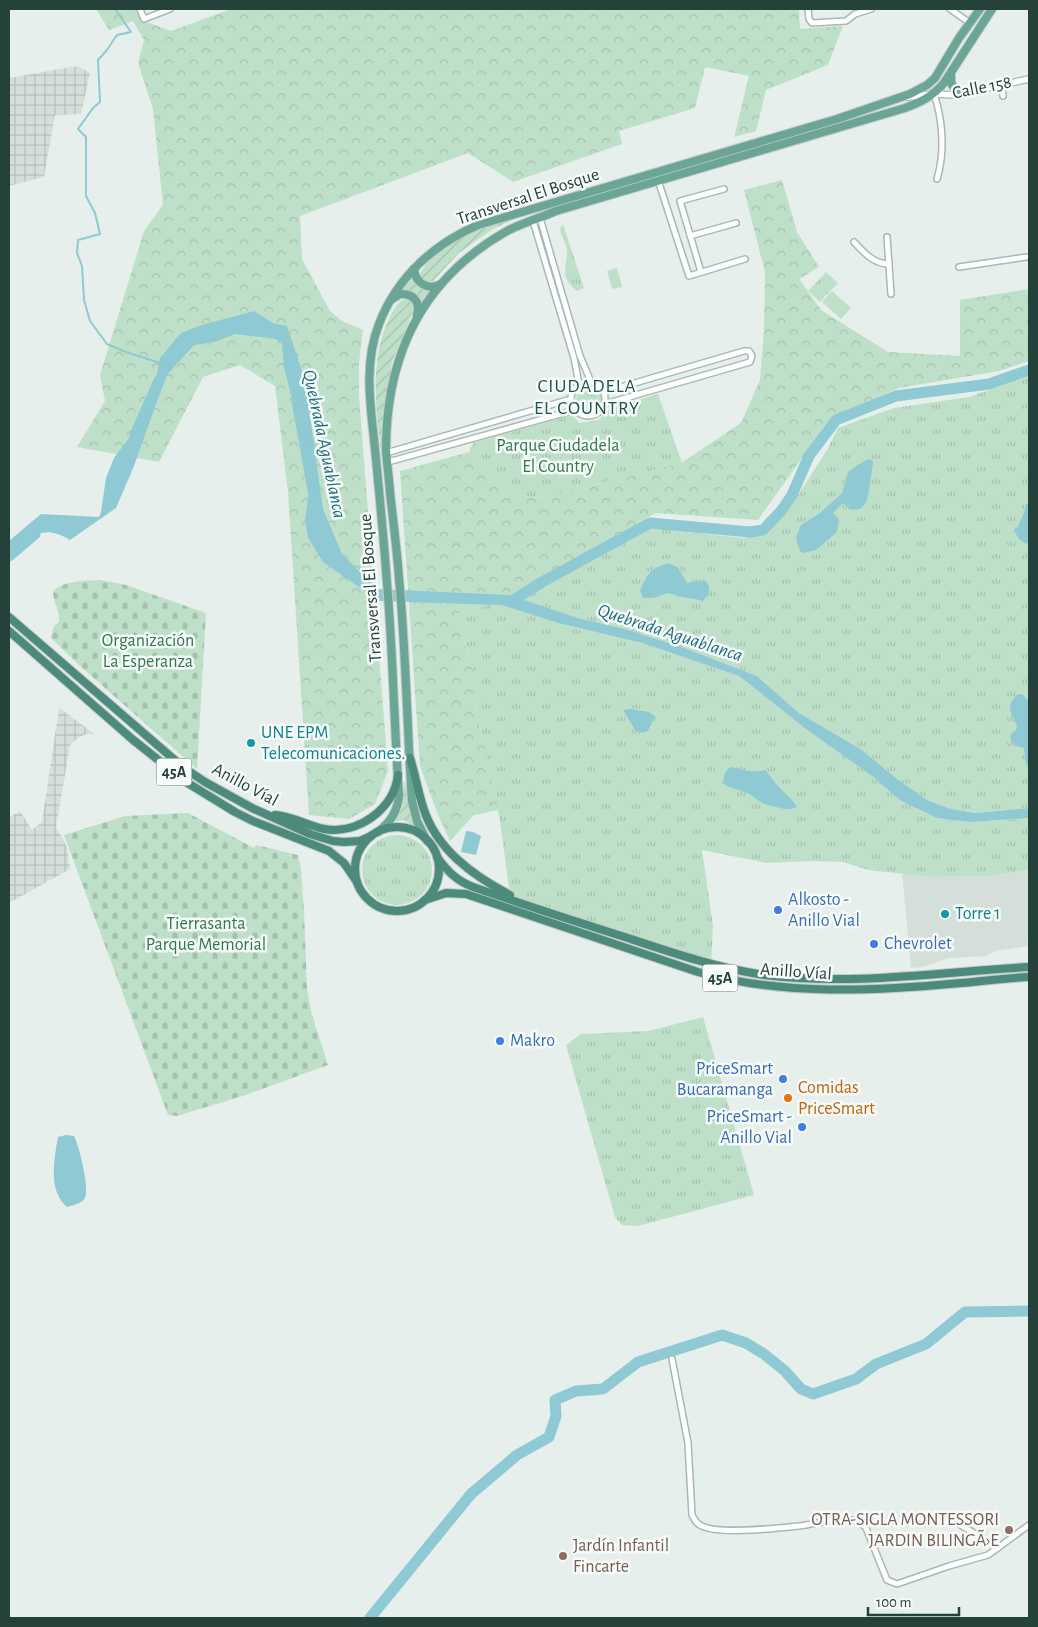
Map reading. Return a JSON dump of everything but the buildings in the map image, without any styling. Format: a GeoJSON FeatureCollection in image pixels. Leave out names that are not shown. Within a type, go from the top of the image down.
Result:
{"type":"FeatureCollection","features":[{"type":"Feature","properties":{"kind":"highway","name":"Anillo Víal"},"geometry":{"type":"LineString","coordinates":[[9,617],[184,768],[205,782],[252,808],[310,834],[333,841],[355,842],[375,834]]}},
{"type":"Feature","properties":{"kind":"highway","name":"Anillo Víal"},"geometry":{"type":"LineString","coordinates":[[9,631],[132,739],[186,782],[253,821],[329,851],[344,863],[357,882]]}},
{"type":"Feature","properties":{"kind":"highway"},"geometry":{"type":"LineString","coordinates":[[410,758],[423,807],[435,834],[442,844],[472,872],[531,907]]}},
{"type":"Feature","properties":{"kind":"highway"},"geometry":{"type":"LineString","coordinates":[[268,814],[280,815],[324,829],[350,828],[366,821],[380,811],[390,798],[398,775]]}},
{"type":"Feature","properties":{"kind":"highway"},"geometry":{"type":"LineString","coordinates":[[391,828],[404,828],[417,832],[428,841],[437,857],[439,872],[437,883],[425,900],[415,907],[404,911],[386,910],[370,902],[362,893],[357,882],[356,857],[362,845],[375,834],[391,828]]}},
{"type":"Feature","properties":{"kind":"highway","name":"Anillo Víal"},"geometry":{"type":"LineString","coordinates":[[437,857],[451,874],[465,884],[694,960],[727,969],[765,975],[817,979],[859,979],[1029,967]]}},
{"type":"Feature","properties":{"kind":"highway","name":"Anillo Víal"},"geometry":{"type":"LineString","coordinates":[[425,900],[442,894],[461,893],[698,972],[726,980],[759,985],[826,990],[865,989],[1029,978]]}},
{"type":"Feature","properties":{"kind":"main road","name":"Transversal El Bosque"},"geometry":{"type":"LineString","coordinates":[[375,834],[391,820],[398,805],[398,775],[387,581],[369,384],[373,345],[379,323],[397,290],[426,256],[460,233],[478,226],[902,98],[935,78],[980,9]]}},
{"type":"Feature","properties":{"kind":"main road","name":"Transversal El Bosque"},"geometry":{"type":"LineString","coordinates":[[428,841],[415,814],[412,801],[399,580],[386,453],[393,380],[405,341],[418,314],[458,266],[509,230],[556,211],[919,103],[934,94],[944,83],[992,9]]}},
{"type":"Feature","properties":{"kind":"main road"},"geometry":{"type":"LineString","coordinates":[[952,70],[952,83],[958,94]]}},
{"type":"Feature","properties":{"kind":"main road"},"geometry":{"type":"LineString","coordinates":[[414,269],[416,278],[423,285],[432,287],[442,284]]}},
{"type":"Feature","properties":{"kind":"main road"},"geometry":{"type":"LineString","coordinates":[[390,301],[400,294],[412,296],[419,306],[418,314]]}},
{"type":"Feature","properties":{"kind":"street"},"geometry":{"type":"LineString","coordinates":[[140,9],[144,19],[170,9]]}},
{"type":"Feature","properties":{"kind":"street"},"geometry":{"type":"LineString","coordinates":[[808,9],[809,19],[812,23],[846,21],[860,12],[870,9]]}},
{"type":"Feature","properties":{"kind":"street"},"geometry":{"type":"LineString","coordinates":[[950,9],[970,23]]}},
{"type":"Feature","properties":{"kind":"street","name":"Calle 158"},"geometry":{"type":"LineString","coordinates":[[934,94],[935,78]]}},
{"type":"Feature","properties":{"kind":"street","name":"Calle 158"},"geometry":{"type":"LineString","coordinates":[[902,98],[934,94],[948,96],[1029,79]]}},
{"type":"Feature","properties":{"kind":"street"},"geometry":{"type":"LineString","coordinates":[[1002,85],[1003,96]]}},
{"type":"Feature","properties":{"kind":"street"},"geometry":{"type":"LineString","coordinates":[[934,94],[938,104],[938,125],[942,152],[941,166],[937,179]]}},
{"type":"Feature","properties":{"kind":"street"},"geometry":{"type":"LineString","coordinates":[[658,180],[688,276],[745,259]]}},
{"type":"Feature","properties":{"kind":"street"},"geometry":{"type":"LineString","coordinates":[[700,272],[680,201],[724,189]]}},
{"type":"Feature","properties":{"kind":"street"},"geometry":{"type":"LineString","coordinates":[[537,219],[580,356],[591,382]]}},
{"type":"Feature","properties":{"kind":"street"},"geometry":{"type":"LineString","coordinates":[[537,219],[574,358],[579,384]]}},
{"type":"Feature","properties":{"kind":"street"},"geometry":{"type":"LineString","coordinates":[[690,236],[736,223]]}},
{"type":"Feature","properties":{"kind":"street"},"geometry":{"type":"LineString","coordinates":[[887,237],[891,294]]}},
{"type":"Feature","properties":{"kind":"street"},"geometry":{"type":"LineString","coordinates":[[854,242],[872,259],[881,264],[889,264]]}},
{"type":"Feature","properties":{"kind":"street"},"geometry":{"type":"LineString","coordinates":[[959,267],[1026,257]]}},
{"type":"Feature","properties":{"kind":"street"},"geometry":{"type":"LineString","coordinates":[[604,392],[744,351],[749,351],[752,356],[750,362],[605,404]]}},
{"type":"Feature","properties":{"kind":"street"},"geometry":{"type":"LineString","coordinates":[[591,382],[599,385],[604,392],[605,404],[601,411],[594,416],[582,415],[575,410],[571,398],[573,390],[579,384],[591,382]]}},
{"type":"Feature","properties":{"kind":"street"},"geometry":{"type":"LineString","coordinates":[[386,453],[571,398]]}},
{"type":"Feature","properties":{"kind":"street"},"geometry":{"type":"LineString","coordinates":[[388,462],[575,410]]}},
{"type":"Feature","properties":{"kind":"street"},"geometry":{"type":"LineString","coordinates":[[672,1359],[688,1443],[692,1515],[696,1523],[711,1529],[735,1530],[798,1526],[836,1520],[856,1520],[861,1522],[866,1528],[888,1580],[897,1584],[988,1555],[1029,1525]]}},
{"type":"Feature","properties":{"kind":"street"},"geometry":{"type":"LineString","coordinates":[[934,1519],[956,1522],[998,1548]]}},
{"type":"Feature","properties":{"kind":"shaded area"},"geometry":{"type":"Polygon","coordinates":[[[77,66],[90,73],[81,114],[55,115],[44,177],[9,186],[9,78],[77,66]]]}},
{"type":"Feature","properties":{"kind":"shaded area"},"geometry":{"type":"Polygon","coordinates":[[[59,708],[95,734],[79,737],[70,745],[56,827],[67,847],[70,869],[9,903],[9,818],[20,811],[32,830],[42,822],[59,708]]]}},
{"type":"Feature","properties":{"kind":"shaded area"},"geometry":{"type":"Polygon","coordinates":[[[1029,870],[1028,946],[995,951],[987,956],[949,958],[922,967],[911,968],[902,873],[933,877],[988,876],[1029,870]]]}},
{"type":"Feature","properties":{"kind":"green space"},"geometry":{"type":"Polygon","coordinates":[[[96,9],[136,9],[141,20],[171,31],[231,9],[799,9],[800,29],[843,26],[828,65],[766,90],[756,131],[734,137],[749,76],[705,67],[695,108],[619,131],[622,144],[513,182],[468,153],[300,216],[302,259],[330,311],[342,321],[363,330],[359,363],[359,395],[388,771],[375,804],[349,819],[309,815],[288,492],[275,386],[240,365],[203,377],[159,462],[77,447],[105,401],[100,375],[144,231],[163,205],[153,109],[138,63],[144,40],[133,21],[109,30],[96,9]]]}},
{"type":"Feature","properties":{"kind":"green space"},"geometry":{"type":"Polygon","coordinates":[[[782,180],[797,232],[819,267],[799,279],[821,310],[888,352],[960,356],[960,300],[1029,289],[1029,361],[999,371],[899,388],[829,420],[758,520],[655,513],[517,597],[455,615],[475,675],[475,703],[498,810],[474,815],[450,841],[420,766],[400,471],[469,452],[513,493],[534,498],[681,463],[741,423],[760,380],[764,330],[765,272],[744,190],[782,180]]]}},
{"type":"Feature","properties":{"kind":"green space"},"geometry":{"type":"Polygon","coordinates":[[[540,211],[493,229],[459,253],[433,281],[426,282],[422,280],[420,274],[429,260],[456,239],[490,225],[540,211]]]}},
{"type":"Feature","properties":{"kind":"green space"},"geometry":{"type":"Polygon","coordinates":[[[563,224],[584,288],[577,291],[571,286],[566,277],[567,248],[560,228],[563,224]]]}},
{"type":"Feature","properties":{"kind":"green space"},"geometry":{"type":"Polygon","coordinates":[[[617,268],[622,287],[612,289],[607,271],[617,268]]]}},
{"type":"Feature","properties":{"kind":"green space"},"geometry":{"type":"Polygon","coordinates":[[[826,272],[838,283],[820,302],[808,291],[826,272]]]}},
{"type":"Feature","properties":{"kind":"green space"},"geometry":{"type":"Polygon","coordinates":[[[412,273],[419,286],[434,288],[422,304],[416,294],[404,291],[397,293],[412,273]]]}},
{"type":"Feature","properties":{"kind":"green space"},"geometry":{"type":"Polygon","coordinates":[[[832,291],[851,308],[841,319],[822,302],[832,291]]]}},
{"type":"Feature","properties":{"kind":"green space"},"geometry":{"type":"Polygon","coordinates":[[[409,298],[413,300],[415,307],[392,362],[384,421],[383,467],[376,402],[378,352],[383,333],[394,308],[409,298]]]}},
{"type":"Feature","properties":{"kind":"green space"},"geometry":{"type":"Polygon","coordinates":[[[1029,376],[1029,808],[976,813],[951,809],[929,801],[897,779],[862,750],[799,713],[757,676],[682,647],[625,629],[578,618],[519,599],[541,583],[650,528],[744,538],[767,531],[791,506],[827,450],[838,428],[894,408],[969,397],[1029,376]]]}},
{"type":"Feature","properties":{"kind":"green space"},"geometry":{"type":"Polygon","coordinates":[[[589,387],[598,391],[602,400],[598,409],[589,413],[580,409],[576,400],[580,391],[589,387]]]}},
{"type":"Feature","properties":{"kind":"green space","name":"Parque Ciudadela El Country"},"geometry":{"type":"Polygon","coordinates":[[[658,394],[682,463],[534,498],[513,493],[469,452],[473,443],[572,415],[579,423],[598,420],[609,409],[658,394]]]}},
{"type":"Feature","properties":{"kind":"green space","name":"Organización La Esperanza"},"geometry":{"type":"Polygon","coordinates":[[[100,580],[126,585],[206,613],[197,769],[51,638],[54,626],[59,622],[53,591],[69,583],[100,580]]]}},
{"type":"Feature","properties":{"kind":"green space"},"geometry":{"type":"Polygon","coordinates":[[[488,605],[501,605],[558,623],[642,643],[739,676],[806,729],[872,776],[901,801],[937,818],[970,822],[1029,818],[1029,870],[988,876],[933,877],[868,870],[843,862],[766,863],[702,850],[713,926],[711,966],[511,903],[500,821],[475,703],[475,675],[455,615],[488,605]]]}},
{"type":"Feature","properties":{"kind":"green space"},"geometry":{"type":"Polygon","coordinates":[[[404,782],[408,791],[414,826],[404,820],[392,822],[402,809],[404,782]]]}},
{"type":"Feature","properties":{"kind":"green space","name":"Tierrasanta Parque Memorial"},"geometry":{"type":"Polygon","coordinates":[[[188,813],[254,848],[256,845],[298,855],[301,869],[304,912],[307,989],[312,1015],[328,1065],[246,1095],[177,1116],[168,1115],[64,835],[125,816],[188,813]]]}},
{"type":"Feature","properties":{"kind":"green space"},"geometry":{"type":"Polygon","coordinates":[[[397,835],[410,838],[422,845],[429,857],[432,870],[429,883],[422,895],[410,902],[397,905],[384,902],[372,895],[365,883],[362,870],[365,857],[372,845],[384,838],[397,835]]]}},
{"type":"Feature","properties":{"kind":"green space"},"geometry":{"type":"Polygon","coordinates":[[[703,1017],[754,1195],[638,1226],[622,1225],[615,1217],[566,1045],[581,1034],[648,1031],[703,1017]]]}},
{"type":"Feature","properties":{"kind":"water"},"geometry":{"type":"Polygon","coordinates":[[[254,311],[273,323],[287,326],[305,380],[323,509],[342,554],[377,589],[509,595],[578,618],[625,629],[682,647],[757,676],[799,713],[862,750],[897,779],[929,801],[951,809],[976,813],[1029,808],[1029,818],[970,822],[937,818],[901,801],[872,776],[806,729],[739,676],[642,643],[558,623],[501,605],[379,601],[323,562],[308,538],[305,521],[313,456],[304,425],[291,395],[284,367],[282,344],[276,339],[235,334],[215,342],[194,345],[166,376],[134,466],[116,508],[70,540],[60,535],[44,532],[31,538],[9,554],[9,541],[41,514],[99,517],[106,478],[114,458],[141,422],[153,395],[160,358],[181,333],[202,325],[254,311]]]}},
{"type":"Feature","properties":{"kind":"water"},"geometry":{"type":"Polygon","coordinates":[[[869,459],[873,461],[873,464],[865,503],[860,509],[851,510],[843,503],[833,513],[839,519],[837,532],[816,550],[804,553],[800,551],[796,538],[801,525],[820,513],[842,493],[848,472],[869,459]]]}},
{"type":"Feature","properties":{"kind":"water"},"geometry":{"type":"Polygon","coordinates":[[[1029,500],[1029,541],[1027,544],[1020,540],[1014,532],[1029,500]]]}},
{"type":"Feature","properties":{"kind":"water"},"geometry":{"type":"Polygon","coordinates":[[[669,563],[678,568],[687,583],[705,580],[709,586],[709,593],[703,601],[668,593],[653,598],[643,598],[640,591],[650,572],[669,563]]]}},
{"type":"Feature","properties":{"kind":"water"},"geometry":{"type":"Polygon","coordinates":[[[1022,694],[1029,701],[1029,771],[1025,760],[1024,748],[1014,744],[1011,741],[1010,735],[1016,730],[1017,725],[1010,710],[1011,702],[1017,695],[1022,694]]]}},
{"type":"Feature","properties":{"kind":"water"},"geometry":{"type":"Polygon","coordinates":[[[630,709],[649,712],[655,716],[648,731],[642,733],[635,730],[623,710],[630,709]]]}},
{"type":"Feature","properties":{"kind":"water"},"geometry":{"type":"Polygon","coordinates":[[[731,767],[752,771],[765,770],[797,807],[784,809],[767,805],[750,794],[724,784],[725,774],[731,767]]]}},
{"type":"Feature","properties":{"kind":"water"},"geometry":{"type":"Polygon","coordinates":[[[466,831],[481,836],[476,855],[461,852],[466,831]]]}},
{"type":"Feature","properties":{"kind":"water"},"geometry":{"type":"Polygon","coordinates":[[[74,1136],[76,1141],[86,1186],[85,1198],[77,1204],[67,1207],[57,1193],[54,1175],[58,1137],[74,1136]]]}},
{"type":"Feature","properties":{"kind":"waterway"},"geometry":{"type":"LineString","coordinates":[[115,9],[131,32],[117,35],[98,60],[100,102],[93,108],[78,129],[86,137],[86,196],[95,213],[100,234],[78,240],[77,253],[82,266],[84,300],[90,321],[107,344],[160,363]]}},
{"type":"Feature","properties":{"kind":"waterway"},"geometry":{"type":"LineString","coordinates":[[512,601],[542,582],[650,523],[750,532],[763,530],[781,511],[792,495],[809,456],[836,420],[896,396],[989,384],[1029,370]]}},
{"type":"Feature","properties":{"kind":"waterway","name":"Quebrada Aguablanca"},"geometry":{"type":"LineString","coordinates":[[135,435],[159,381]]}},
{"type":"Feature","properties":{"kind":"waterway","name":"Quebrada Aguablanca"},"geometry":{"type":"LineString","coordinates":[[297,400],[313,490]]}},
{"type":"Feature","properties":{"kind":"waterway","name":"Quebrada Aguablanca"},"geometry":{"type":"LineString","coordinates":[[9,556],[35,534]]}},
{"type":"Feature","properties":{"kind":"waterway"},"geometry":{"type":"LineString","coordinates":[[370,1618],[471,1494],[517,1455],[549,1437],[556,1416],[555,1400],[576,1391],[603,1389],[638,1362],[722,1335],[746,1343],[764,1354],[785,1371],[801,1389],[813,1394],[856,1379],[876,1364],[926,1344],[965,1312],[1029,1311]]}},
{"type":"Feature","properties":{"kind":"place","name":"UNE EPM Telecomunicaciones."},"geometry":{"type":"Point","coordinates":[251,743]}},
{"type":"Feature","properties":{"kind":"place","name":"Alkosto - Anillo Vial"},"geometry":{"type":"Point","coordinates":[778,910]}},
{"type":"Feature","properties":{"kind":"place","name":"Torre 1"},"geometry":{"type":"Point","coordinates":[945,914]}},
{"type":"Feature","properties":{"kind":"place","name":"Chevrolet"},"geometry":{"type":"Point","coordinates":[874,944]}},
{"type":"Feature","properties":{"kind":"place","name":"Makro"},"geometry":{"type":"Point","coordinates":[500,1041]}},
{"type":"Feature","properties":{"kind":"place","name":"PriceSmart Bucaramanga"},"geometry":{"type":"Point","coordinates":[783,1079]}},
{"type":"Feature","properties":{"kind":"place","name":"Comidas PriceSmart"},"geometry":{"type":"Point","coordinates":[788,1098]}},
{"type":"Feature","properties":{"kind":"place","name":"PriceSmart - Anillo Vial"},"geometry":{"type":"Point","coordinates":[802,1127]}},
{"type":"Feature","properties":{"kind":"place","name":"OTRA-SIGLA MONTESSORI JARDIN BILINGÃ›E"},"geometry":{"type":"Point","coordinates":[1009,1530]}},
{"type":"Feature","properties":{"kind":"place","name":"Jardín Infantil Fincarte"},"geometry":{"type":"Point","coordinates":[563,1556]}},
{"type":"Feature","properties":{"kind":"district","name":"CIUDADELA EL COUNTRY"},"geometry":{"type":"Point","coordinates":[587,397]}}]}
